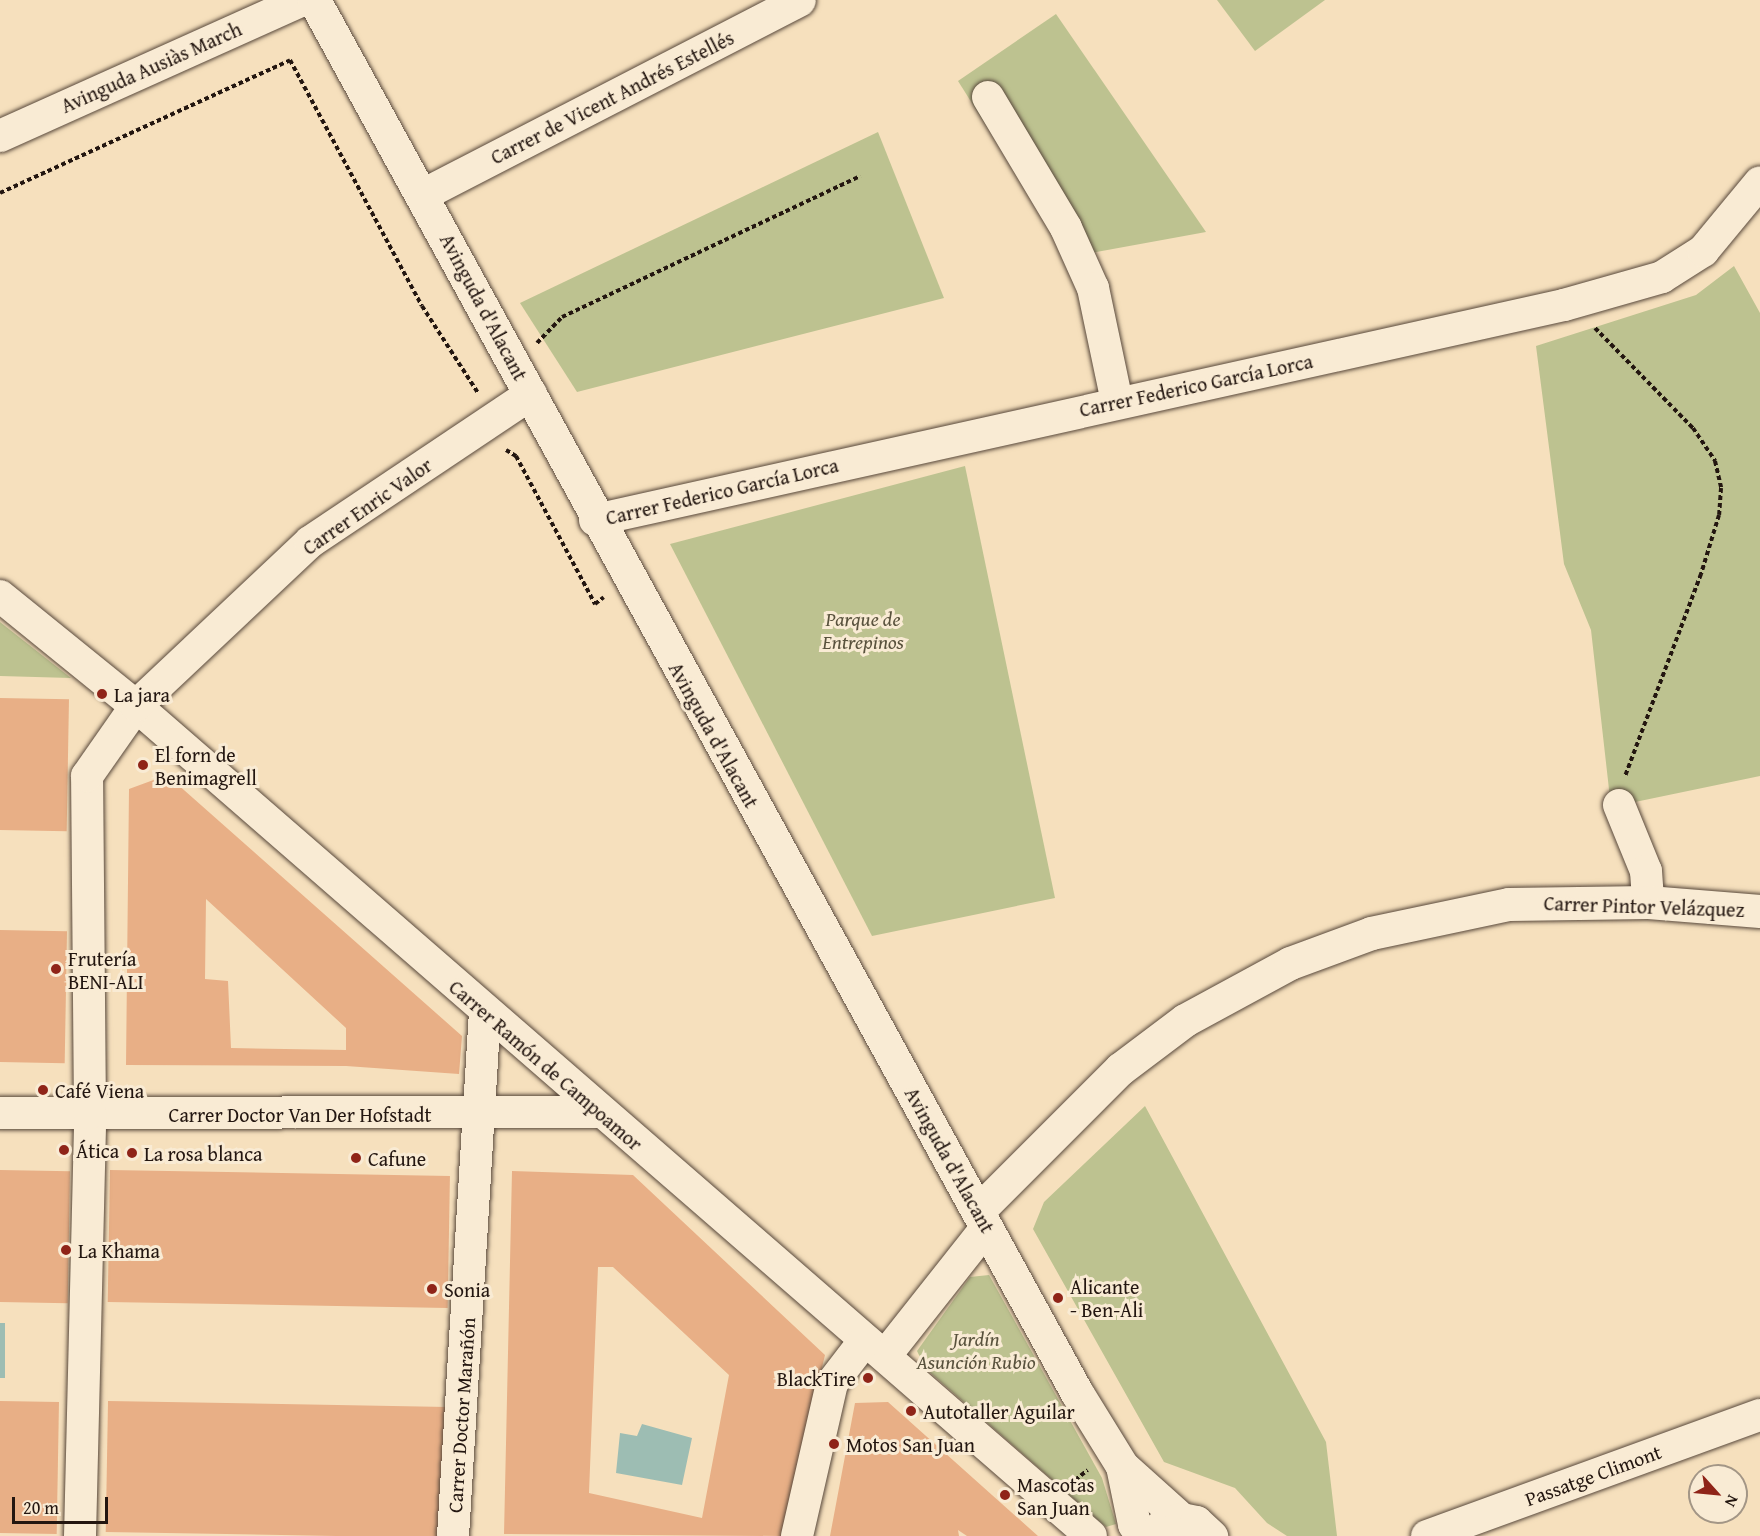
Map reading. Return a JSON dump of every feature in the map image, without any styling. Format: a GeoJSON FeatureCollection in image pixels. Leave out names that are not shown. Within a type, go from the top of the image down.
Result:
{"type":"FeatureCollection","features":[{"type":"Feature","properties":{"kind":"street","name":"Avinguda Ausiàs March"},"geometry":{"type":"LineString","coordinates":[[0,136],[303,0]]}},
{"type":"Feature","properties":{"kind":"street","name":"Avinguda d'Alacant"},"geometry":{"type":"LineString","coordinates":[[314,0],[423,195],[595,520],[982,1219],[1118,1459],[1134,1524],[1142,1536]]}},
{"type":"Feature","properties":{"kind":"street","name":"Carrer de Vicent Andrés Estellés"},"geometry":{"type":"LineString","coordinates":[[423,195],[800,0]]}},
{"type":"Feature","properties":{"kind":"street"},"geometry":{"type":"LineString","coordinates":[[988,97],[1094,288],[1117,402]]}},
{"type":"Feature","properties":{"kind":"street","name":"Carrer Federico García Lorca"},"geometry":{"type":"LineString","coordinates":[[595,520],[1117,402],[1564,305],[1662,277],[1703,251],[1760,182]]}},
{"type":"Feature","properties":{"kind":"street","name":"Carrer Enric Valor"},"geometry":{"type":"LineString","coordinates":[[80,1536],[90,1113],[87,776],[136,706],[310,542],[524,382]]}},
{"type":"Feature","properties":{"kind":"street","name":"Carrer Ramón de Campoamor"},"geometry":{"type":"LineString","coordinates":[[0,596],[136,706],[600,1112],[1091,1536]]}},
{"type":"Feature","properties":{"kind":"street"},"geometry":{"type":"LineString","coordinates":[[1619,805],[1646,870],[1648,902]]}},
{"type":"Feature","properties":{"kind":"street","name":"Carrer Pintor Velázquez"},"geometry":{"type":"LineString","coordinates":[[982,1219],[1120,1069],[1185,1020],[1290,963],[1371,933],[1509,904],[1648,902],[1760,910]]}},
{"type":"Feature","properties":{"kind":"street","name":"Carrer Doctor Marañón"},"geometry":{"type":"LineString","coordinates":[[453,1536],[485,1011]]}},
{"type":"Feature","properties":{"kind":"street","name":"Carrer Doctor Van Der Hofstadt"},"geometry":{"type":"LineString","coordinates":[[0,1113],[600,1112]]}},
{"type":"Feature","properties":{"kind":"street"},"geometry":{"type":"LineString","coordinates":[[797,1536],[832,1383],[875,1348],[982,1219]]}},
{"type":"Feature","properties":{"kind":"street","name":"Passatge Climont"},"geometry":{"type":"LineString","coordinates":[[1427,1536],[1479,1527],[1760,1415]]}},
{"type":"Feature","properties":{"kind":"street","name":"Avinguda d'Alacant"},"geometry":{"type":"LineString","coordinates":[[1118,1459],[1181,1519],[1196,1522],[1211,1536]]}},
{"type":"Feature","properties":{"kind":"street"},"geometry":{"type":"LineString","coordinates":[[1150,1536],[1181,1519]]}},
{"type":"Feature","properties":{"kind":"path"},"geometry":{"type":"LineString","coordinates":[[0,193],[290,60],[422,306],[484,404]]}},
{"type":"Feature","properties":{"kind":"path"},"geometry":{"type":"LineString","coordinates":[[524,382],[562,317],[860,176]]}},
{"type":"Feature","properties":{"kind":"path"},"geometry":{"type":"LineString","coordinates":[[1595,327],[1693,428],[1715,461],[1721,488],[1719,515],[1701,574],[1619,805]]}},
{"type":"Feature","properties":{"kind":"path"},"geometry":{"type":"LineString","coordinates":[[1049,1499],[1118,1459]]}},
{"type":"Feature","properties":{"kind":"green space"},"geometry":{"type":"Polygon","coordinates":[[[1217,0],[1325,0],[1255,51],[1217,0]]]}},
{"type":"Feature","properties":{"kind":"green space"},"geometry":{"type":"Polygon","coordinates":[[[1056,14],[1206,232],[1069,257],[958,81],[1056,14]]]}},
{"type":"Feature","properties":{"kind":"green space"},"geometry":{"type":"Polygon","coordinates":[[[878,132],[944,298],[577,392],[520,303],[878,132]]]}},
{"type":"Feature","properties":{"kind":"green space"},"geometry":{"type":"Polygon","coordinates":[[[1734,266],[1760,313],[1760,776],[1611,807],[1591,630],[1564,564],[1536,346],[1696,295],[1734,266]]]}},
{"type":"Feature","properties":{"kind":"green space","name":"Parque de Entrepinos"},"geometry":{"type":"Polygon","coordinates":[[[965,466],[1055,898],[872,936],[670,544],[965,466]]]}},
{"type":"Feature","properties":{"kind":"green space"},"geometry":{"type":"Polygon","coordinates":[[[0,622],[71,678],[0,676],[0,622]]]}},
{"type":"Feature","properties":{"kind":"green space"},"geometry":{"type":"Polygon","coordinates":[[[1145,1106],[1326,1442],[1337,1536],[1287,1536],[1267,1523],[1235,1488],[1164,1462],[1033,1229],[1044,1202],[1145,1106]]]}},
{"type":"Feature","properties":{"kind":"green space","name":"Jardín Asunción Rubio"},"geometry":{"type":"Polygon","coordinates":[[[989,1275],[1102,1478],[1116,1524],[1106,1527],[926,1369],[917,1351],[970,1277],[989,1275]]]}},
{"type":"Feature","properties":{"kind":"water"},"geometry":{"type":"Polygon","coordinates":[[[0,1323],[5,1323],[5,1378],[0,1378],[0,1323]]]}},
{"type":"Feature","properties":{"kind":"water"},"geometry":{"type":"Polygon","coordinates":[[[642,1424],[692,1438],[682,1485],[616,1473],[620,1433],[637,1436],[642,1424]]]}},
{"type":"Feature","properties":{"kind":"building"},"geometry":{"type":"Polygon","coordinates":[[[0,698],[69,699],[67,831],[0,830],[0,698]]]}},
{"type":"Feature","properties":{"kind":"building"},"geometry":{"type":"Polygon","coordinates":[[[167,775],[462,1036],[459,1074],[346,1066],[126,1065],[129,789],[167,775]],[[206,899],[205,979],[228,981],[231,1048],[346,1050],[346,1028],[206,899]]]}},
{"type":"Feature","properties":{"kind":"building"},"geometry":{"type":"Polygon","coordinates":[[[0,930],[67,931],[65,1063],[0,1062],[0,930]]]}},
{"type":"Feature","properties":{"kind":"building"},"geometry":{"type":"Polygon","coordinates":[[[0,1170],[70,1171],[68,1303],[0,1302],[0,1170]]]}},
{"type":"Feature","properties":{"kind":"building"},"geometry":{"type":"Polygon","coordinates":[[[110,1170],[450,1176],[448,1308],[108,1302],[110,1170]]]}},
{"type":"Feature","properties":{"kind":"building"},"geometry":{"type":"Polygon","coordinates":[[[512,1171],[633,1175],[825,1355],[781,1536],[504,1534],[512,1171]],[[598,1267],[589,1493],[702,1518],[729,1375],[613,1267],[598,1267]]]}},
{"type":"Feature","properties":{"kind":"building"},"geometry":{"type":"Polygon","coordinates":[[[0,1401],[59,1402],[57,1534],[0,1533],[0,1401]]]}},
{"type":"Feature","properties":{"kind":"building"},"geometry":{"type":"Polygon","coordinates":[[[108,1401],[448,1407],[446,1536],[106,1532],[108,1401]]]}},
{"type":"Feature","properties":{"kind":"building"},"geometry":{"type":"Polygon","coordinates":[[[888,1402],[1038,1536],[967,1536],[958,1530],[959,1536],[830,1536],[855,1403],[888,1402]]]}},
{"type":"Feature","properties":{"kind":"place","name":"La jara"},"geometry":{"type":"Point","coordinates":[102,694]}},
{"type":"Feature","properties":{"kind":"place","name":"El forn de Benimagrell"},"geometry":{"type":"Point","coordinates":[143,765]}},
{"type":"Feature","properties":{"kind":"place","name":"Frutería BENI-ALI"},"geometry":{"type":"Point","coordinates":[56,969]}},
{"type":"Feature","properties":{"kind":"place","name":"Café Viena"},"geometry":{"type":"Point","coordinates":[43,1090]}},
{"type":"Feature","properties":{"kind":"place","name":"Ática"},"geometry":{"type":"Point","coordinates":[64,1150]}},
{"type":"Feature","properties":{"kind":"place","name":"La rosa blanca"},"geometry":{"type":"Point","coordinates":[132,1153]}},
{"type":"Feature","properties":{"kind":"place","name":"Cafune"},"geometry":{"type":"Point","coordinates":[356,1158]}},
{"type":"Feature","properties":{"kind":"place","name":"La Khama"},"geometry":{"type":"Point","coordinates":[66,1250]}},
{"type":"Feature","properties":{"kind":"place","name":"Sonia"},"geometry":{"type":"Point","coordinates":[432,1289]}},
{"type":"Feature","properties":{"kind":"place","name":"Alicante - Ben-Ali"},"geometry":{"type":"Point","coordinates":[1058,1298]}},
{"type":"Feature","properties":{"kind":"place","name":"BlackTire"},"geometry":{"type":"Point","coordinates":[868,1378]}},
{"type":"Feature","properties":{"kind":"place","name":"Autotaller Aguilar"},"geometry":{"type":"Point","coordinates":[911,1411]}},
{"type":"Feature","properties":{"kind":"place","name":"Motos San Juan"},"geometry":{"type":"Point","coordinates":[834,1444]}},
{"type":"Feature","properties":{"kind":"place","name":"Mascotas San Juan"},"geometry":{"type":"Point","coordinates":[1005,1495]}}]}
